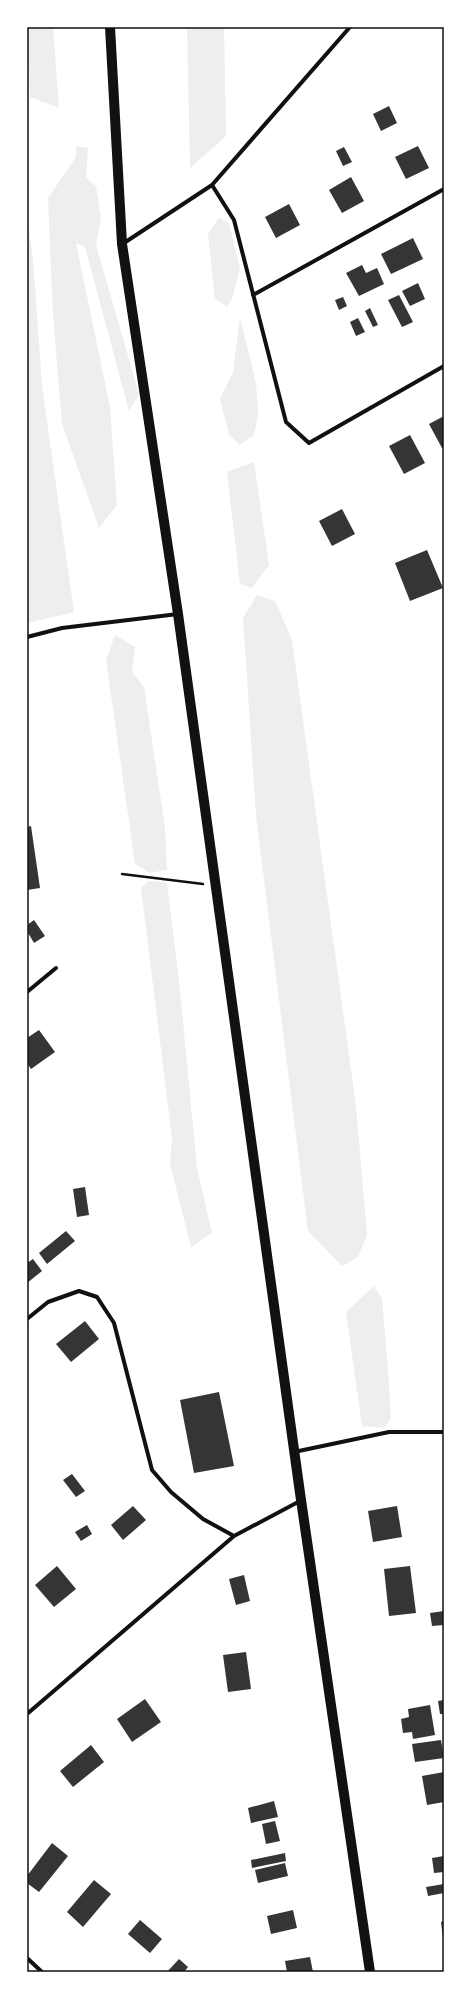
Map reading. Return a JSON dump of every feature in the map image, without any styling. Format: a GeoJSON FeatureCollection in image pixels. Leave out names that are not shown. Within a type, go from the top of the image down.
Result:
{"type":"FeatureCollection","features":[{"type":"Feature","properties":{"kind":"main road"},"geometry":{"type":"LineString","coordinates":[[110,27],[122,244],[178,614],[294,1452],[370,1972]]}},
{"type":"Feature","properties":{"kind":"street"},"geometry":{"type":"LineString","coordinates":[[122,244],[212,185],[350,27]]}},
{"type":"Feature","properties":{"kind":"street"},"geometry":{"type":"LineString","coordinates":[[212,185],[234,220],[286,422],[309,443],[444,366]]}},
{"type":"Feature","properties":{"kind":"street"},"geometry":{"type":"LineString","coordinates":[[253,295],[444,189]]}},
{"type":"Feature","properties":{"kind":"street"},"geometry":{"type":"LineString","coordinates":[[27,637],[62,628],[178,614]]}},
{"type":"Feature","properties":{"kind":"street"},"geometry":{"type":"LineString","coordinates":[[27,992],[56,968]]}},
{"type":"Feature","properties":{"kind":"street"},"geometry":{"type":"LineString","coordinates":[[27,1319],[48,1302],[79,1291],[97,1297],[114,1323],[152,1470],[171,1492],[203,1519],[234,1536]]}},
{"type":"Feature","properties":{"kind":"street"},"geometry":{"type":"LineString","coordinates":[[294,1452],[389,1432],[444,1432]]}},
{"type":"Feature","properties":{"kind":"street"},"geometry":{"type":"LineString","coordinates":[[27,1714],[234,1536],[301,1500]]}},
{"type":"Feature","properties":{"kind":"street"},"geometry":{"type":"LineString","coordinates":[[27,1958],[42,1972]]}},
{"type":"Feature","properties":{"kind":"path"},"geometry":{"type":"LineString","coordinates":[[122,874],[216,886]]}},
{"type":"Feature","properties":{"kind":"shaded area"},"geometry":{"type":"Polygon","coordinates":[[[27,27],[53,27],[59,108],[30,97],[27,27]]]}},
{"type":"Feature","properties":{"kind":"shaded area"},"geometry":{"type":"Polygon","coordinates":[[[187,27],[224,27],[226,136],[190,168],[187,27]]]}},
{"type":"Feature","properties":{"kind":"shaded area"},"geometry":{"type":"Polygon","coordinates":[[[76,146],[88,148],[86,178],[96,186],[101,218],[96,245],[139,394],[129,411],[85,247],[76,243],[110,407],[117,505],[99,528],[62,424],[53,315],[48,198],[76,157],[76,146]]]}},
{"type":"Feature","properties":{"kind":"shaded area"},"geometry":{"type":"Polygon","coordinates":[[[27,216],[33,258],[42,386],[74,612],[28,623],[27,216]]]}},
{"type":"Feature","properties":{"kind":"shaded area"},"geometry":{"type":"Polygon","coordinates":[[[219,218],[229,223],[240,269],[232,299],[227,307],[215,299],[208,234],[219,218]]]}},
{"type":"Feature","properties":{"kind":"shaded area"},"geometry":{"type":"Polygon","coordinates":[[[240,318],[256,383],[258,415],[254,435],[240,445],[229,435],[220,399],[233,372],[240,318]]]}},
{"type":"Feature","properties":{"kind":"shaded area"},"geometry":{"type":"Polygon","coordinates":[[[254,462],[269,565],[252,588],[240,584],[227,472],[254,462]]]}},
{"type":"Feature","properties":{"kind":"shaded area"},"geometry":{"type":"Polygon","coordinates":[[[257,595],[275,601],[292,640],[356,1106],[367,1235],[358,1257],[342,1266],[308,1231],[256,815],[243,618],[257,595]]]}},
{"type":"Feature","properties":{"kind":"shaded area"},"geometry":{"type":"Polygon","coordinates":[[[115,635],[135,647],[132,672],[144,687],[165,828],[167,870],[149,873],[135,864],[106,660],[115,635]]]}},
{"type":"Feature","properties":{"kind":"shaded area"},"geometry":{"type":"Polygon","coordinates":[[[148,881],[167,882],[179,980],[197,1168],[212,1233],[191,1247],[170,1164],[172,1138],[141,888],[148,881]]]}},
{"type":"Feature","properties":{"kind":"shaded area"},"geometry":{"type":"Polygon","coordinates":[[[374,1286],[382,1299],[388,1368],[391,1419],[384,1428],[362,1426],[346,1312],[374,1286]]]}},
{"type":"Feature","properties":{"kind":"building"},"geometry":{"type":"Polygon","coordinates":[[[389,106],[397,123],[381,131],[373,114],[389,106]]]}},
{"type":"Feature","properties":{"kind":"building"},"geometry":{"type":"Polygon","coordinates":[[[418,146],[429,168],[406,179],[395,157],[418,146]]]}},
{"type":"Feature","properties":{"kind":"building"},"geometry":{"type":"Polygon","coordinates":[[[344,147],[352,162],[343,166],[336,151],[344,147]]]}},
{"type":"Feature","properties":{"kind":"building"},"geometry":{"type":"Polygon","coordinates":[[[351,177],[364,201],[342,213],[329,190],[351,177]]]}},
{"type":"Feature","properties":{"kind":"building"},"geometry":{"type":"Polygon","coordinates":[[[289,204],[300,225],[276,238],[265,217],[289,204]]]}},
{"type":"Feature","properties":{"kind":"building"},"geometry":{"type":"Polygon","coordinates":[[[413,238],[423,259],[391,274],[381,254],[413,238]]]}},
{"type":"Feature","properties":{"kind":"building"},"geometry":{"type":"Polygon","coordinates":[[[362,265],[366,273],[377,268],[384,284],[359,296],[346,273],[362,265]]]}},
{"type":"Feature","properties":{"kind":"building"},"geometry":{"type":"Polygon","coordinates":[[[418,283],[425,299],[410,306],[402,291],[418,283]]]}},
{"type":"Feature","properties":{"kind":"building"},"geometry":{"type":"Polygon","coordinates":[[[399,295],[413,322],[402,327],[388,300],[399,295]]]}},
{"type":"Feature","properties":{"kind":"building"},"geometry":{"type":"Polygon","coordinates":[[[343,297],[347,306],[339,310],[335,300],[343,297]]]}},
{"type":"Feature","properties":{"kind":"building"},"geometry":{"type":"Polygon","coordinates":[[[370,308],[378,325],[373,327],[365,311],[370,308]]]}},
{"type":"Feature","properties":{"kind":"building"},"geometry":{"type":"Polygon","coordinates":[[[358,318],[365,332],[356,336],[350,322],[358,318]]]}},
{"type":"Feature","properties":{"kind":"building"},"geometry":{"type":"Polygon","coordinates":[[[444,416],[444,447],[442,448],[429,424],[444,416]]]}},
{"type":"Feature","properties":{"kind":"building"},"geometry":{"type":"Polygon","coordinates":[[[410,435],[425,463],[404,474],[389,446],[410,435]]]}},
{"type":"Feature","properties":{"kind":"building"},"geometry":{"type":"Polygon","coordinates":[[[342,509],[355,534],[332,546],[319,521],[342,509]]]}},
{"type":"Feature","properties":{"kind":"building"},"geometry":{"type":"Polygon","coordinates":[[[427,550],[443,588],[410,601],[395,563],[427,550]]]}},
{"type":"Feature","properties":{"kind":"building"},"geometry":{"type":"Polygon","coordinates":[[[31,826],[40,888],[27,890],[27,827],[31,826]]]}},
{"type":"Feature","properties":{"kind":"building"},"geometry":{"type":"Polygon","coordinates":[[[34,920],[45,936],[34,943],[27,931],[27,925],[34,920]]]}},
{"type":"Feature","properties":{"kind":"building"},"geometry":{"type":"Polygon","coordinates":[[[39,1030],[55,1052],[31,1069],[27,1063],[27,1038],[39,1030]]]}},
{"type":"Feature","properties":{"kind":"building"},"geometry":{"type":"Polygon","coordinates":[[[85,1187],[89,1215],[77,1217],[73,1189],[85,1187]]]}},
{"type":"Feature","properties":{"kind":"building"},"geometry":{"type":"Polygon","coordinates":[[[66,1231],[75,1241],[47,1264],[39,1253],[66,1231]]]}},
{"type":"Feature","properties":{"kind":"building"},"geometry":{"type":"Polygon","coordinates":[[[33,1259],[42,1271],[27,1283],[27,1263],[33,1259]]]}},
{"type":"Feature","properties":{"kind":"building"},"geometry":{"type":"Polygon","coordinates":[[[85,1321],[99,1339],[71,1362],[56,1344],[85,1321]]]}},
{"type":"Feature","properties":{"kind":"building"},"geometry":{"type":"Polygon","coordinates":[[[219,1392],[234,1466],[194,1473],[180,1400],[219,1392]]]}},
{"type":"Feature","properties":{"kind":"building"},"geometry":{"type":"Polygon","coordinates":[[[72,1474],[85,1491],[76,1497],[63,1480],[72,1474]]]}},
{"type":"Feature","properties":{"kind":"building"},"geometry":{"type":"Polygon","coordinates":[[[133,1506],[146,1520],[123,1540],[111,1525],[133,1506]]]}},
{"type":"Feature","properties":{"kind":"building"},"geometry":{"type":"Polygon","coordinates":[[[397,1506],[402,1537],[373,1542],[368,1511],[397,1506]]]}},
{"type":"Feature","properties":{"kind":"building"},"geometry":{"type":"Polygon","coordinates":[[[87,1525],[92,1534],[81,1541],[75,1532],[87,1525]]]}},
{"type":"Feature","properties":{"kind":"building"},"geometry":{"type":"Polygon","coordinates":[[[57,1566],[76,1589],[54,1607],[35,1585],[57,1566]]]}},
{"type":"Feature","properties":{"kind":"building"},"geometry":{"type":"Polygon","coordinates":[[[410,1566],[416,1613],[389,1616],[384,1569],[410,1566]]]}},
{"type":"Feature","properties":{"kind":"building"},"geometry":{"type":"Polygon","coordinates":[[[244,1575],[250,1601],[236,1605],[229,1579],[244,1575]]]}},
{"type":"Feature","properties":{"kind":"building"},"geometry":{"type":"Polygon","coordinates":[[[444,1611],[444,1625],[432,1626],[430,1613],[444,1611]]]}},
{"type":"Feature","properties":{"kind":"building"},"geometry":{"type":"Polygon","coordinates":[[[246,1652],[251,1689],[228,1692],[223,1655],[246,1652]]]}},
{"type":"Feature","properties":{"kind":"building"},"geometry":{"type":"Polygon","coordinates":[[[145,1699],[161,1722],[132,1742],[117,1719],[145,1699]]]}},
{"type":"Feature","properties":{"kind":"building"},"geometry":{"type":"Polygon","coordinates":[[[444,1700],[444,1714],[440,1714],[438,1701],[444,1700]]]}},
{"type":"Feature","properties":{"kind":"building"},"geometry":{"type":"Polygon","coordinates":[[[430,1705],[435,1735],[413,1739],[412,1732],[403,1733],[401,1719],[409,1717],[408,1709],[430,1705]]]}},
{"type":"Feature","properties":{"kind":"building"},"geometry":{"type":"Polygon","coordinates":[[[441,1740],[444,1758],[415,1762],[412,1744],[441,1740]]]}},
{"type":"Feature","properties":{"kind":"building"},"geometry":{"type":"Polygon","coordinates":[[[91,1745],[104,1762],[73,1787],[60,1771],[91,1745]]]}},
{"type":"Feature","properties":{"kind":"building"},"geometry":{"type":"Polygon","coordinates":[[[444,1772],[444,1802],[427,1805],[422,1776],[444,1772]]]}},
{"type":"Feature","properties":{"kind":"building"},"geometry":{"type":"Polygon","coordinates":[[[274,1801],[278,1817],[251,1823],[248,1808],[274,1801]]]}},
{"type":"Feature","properties":{"kind":"building"},"geometry":{"type":"Polygon","coordinates":[[[275,1821],[280,1841],[266,1844],[262,1824],[275,1821]]]}},
{"type":"Feature","properties":{"kind":"building"},"geometry":{"type":"Polygon","coordinates":[[[52,1843],[68,1856],[39,1892],[27,1883],[27,1876],[52,1843]]]}},
{"type":"Feature","properties":{"kind":"building"},"geometry":{"type":"Polygon","coordinates":[[[285,1853],[286,1861],[252,1868],[251,1860],[285,1853]]]}},
{"type":"Feature","properties":{"kind":"building"},"geometry":{"type":"Polygon","coordinates":[[[444,1856],[444,1872],[434,1873],[432,1858],[444,1856]]]}},
{"type":"Feature","properties":{"kind":"building"},"geometry":{"type":"Polygon","coordinates":[[[285,1863],[288,1876],[258,1883],[255,1870],[285,1863]]]}},
{"type":"Feature","properties":{"kind":"building"},"geometry":{"type":"Polygon","coordinates":[[[94,1880],[111,1894],[83,1927],[67,1912],[94,1880]]]}},
{"type":"Feature","properties":{"kind":"building"},"geometry":{"type":"Polygon","coordinates":[[[444,1884],[444,1893],[428,1896],[426,1887],[444,1884]]]}},
{"type":"Feature","properties":{"kind":"building"},"geometry":{"type":"Polygon","coordinates":[[[293,1910],[297,1928],[271,1934],[267,1916],[293,1910]]]}},
{"type":"Feature","properties":{"kind":"building"},"geometry":{"type":"Polygon","coordinates":[[[140,1920],[162,1939],[150,1953],[128,1934],[140,1920]]]}},
{"type":"Feature","properties":{"kind":"building"},"geometry":{"type":"Polygon","coordinates":[[[444,1921],[444,1937],[443,1937],[441,1922],[444,1921]]]}},
{"type":"Feature","properties":{"kind":"building"},"geometry":{"type":"Polygon","coordinates":[[[310,1957],[313,1972],[287,1972],[285,1961],[310,1957]]]}},
{"type":"Feature","properties":{"kind":"building"},"geometry":{"type":"Polygon","coordinates":[[[179,1959],[188,1967],[184,1972],[167,1972],[179,1959]]]}}]}
